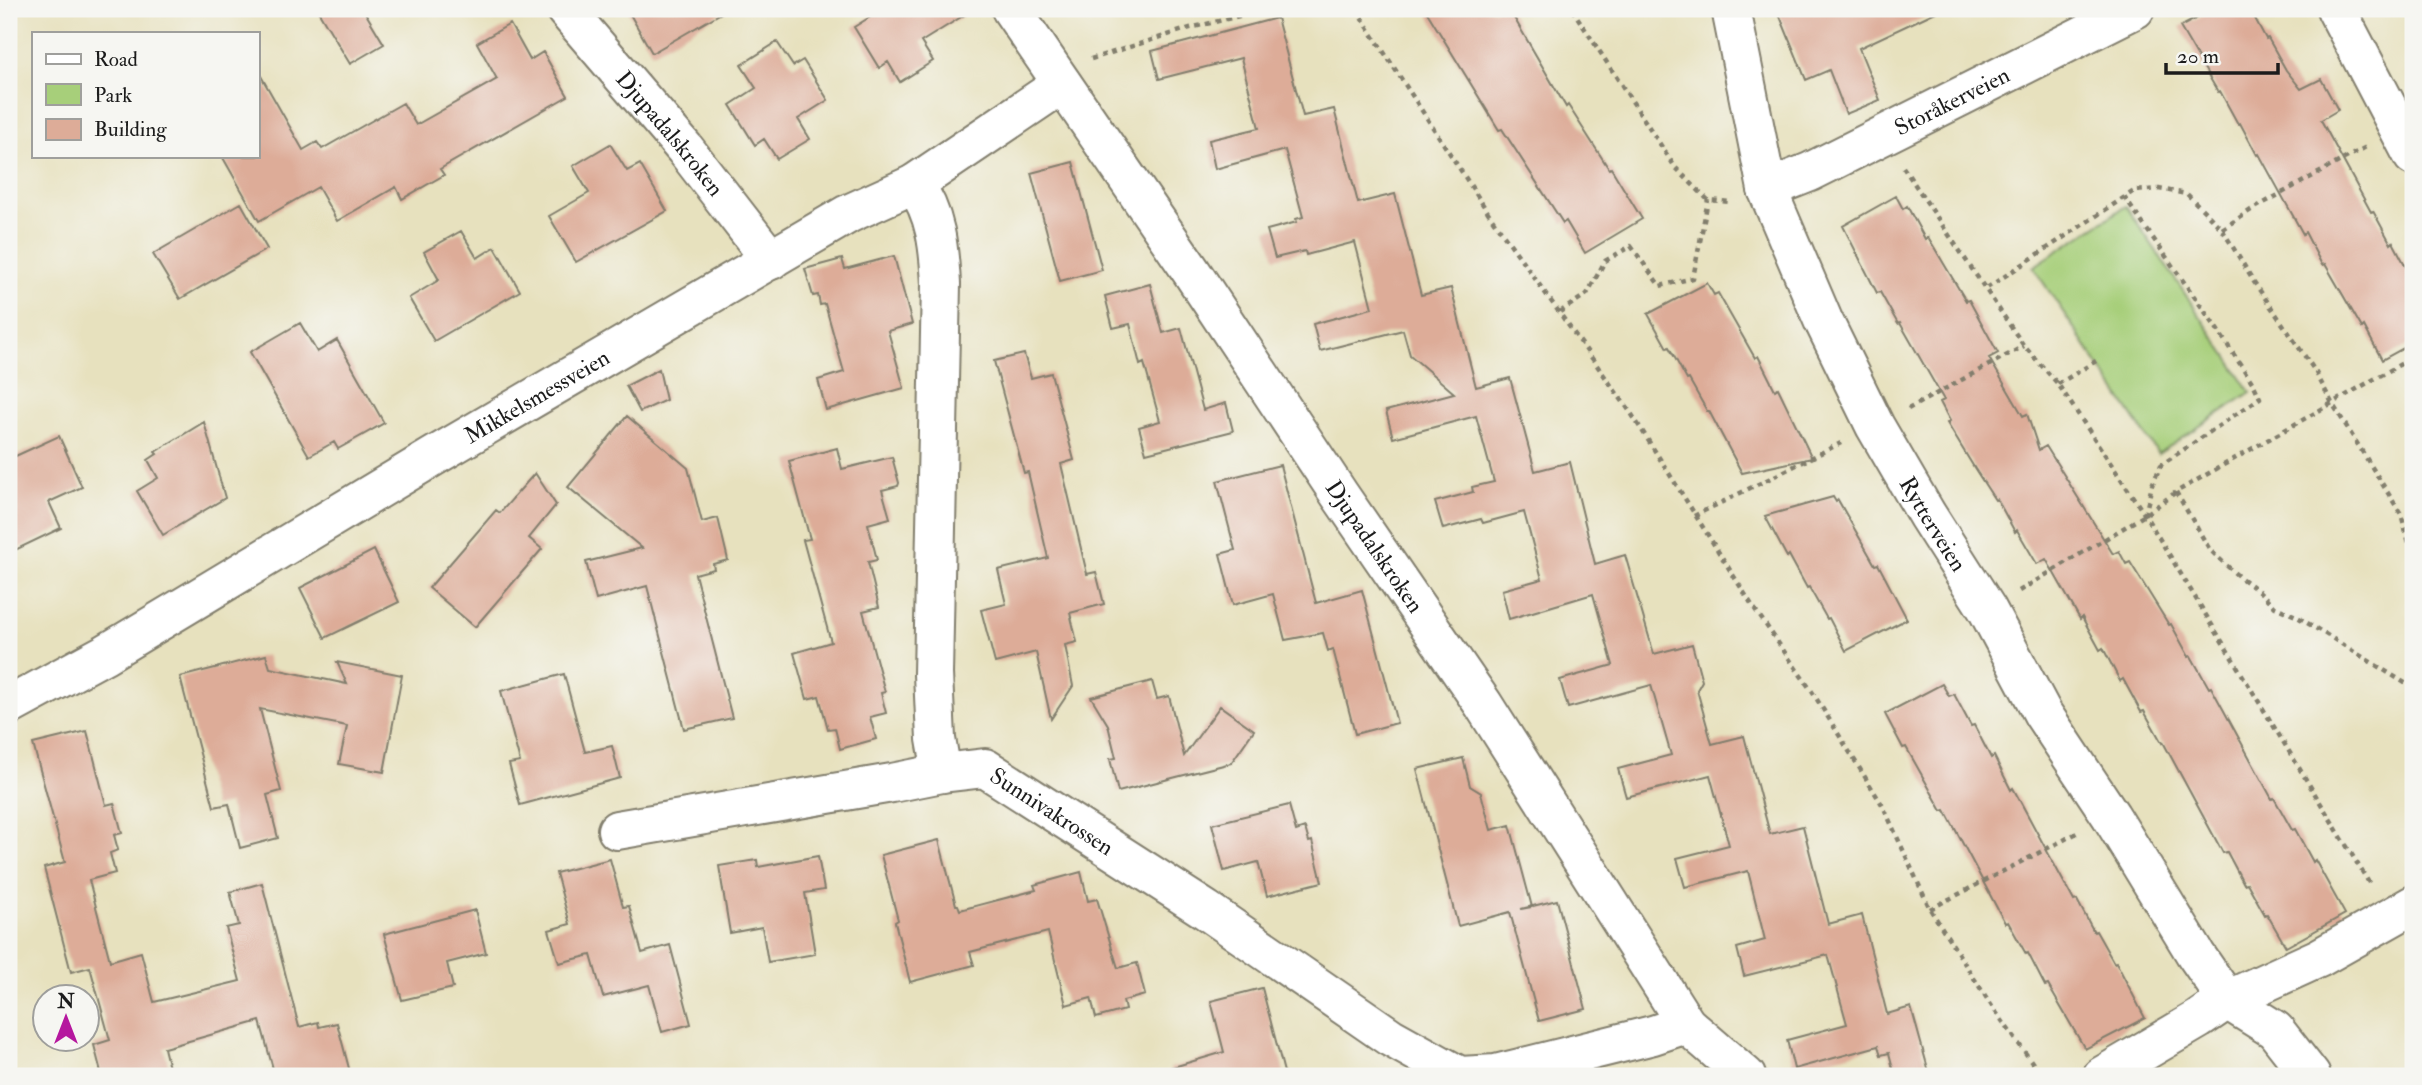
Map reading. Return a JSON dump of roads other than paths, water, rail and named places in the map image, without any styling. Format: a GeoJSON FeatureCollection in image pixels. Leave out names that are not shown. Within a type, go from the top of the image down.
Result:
{"type":"FeatureCollection","features":[{"type":"Feature","properties":{"kind":"street","name":"Djupadalskroken"},"geometry":{"type":"LineString","coordinates":[[565,9],[685,149],[771,260]]}},
{"type":"Feature","properties":{"kind":"street","name":"Djupadalskroken"},"geometry":{"type":"LineString","coordinates":[[1011,9],[1483,704],[1686,1024],[1746,1076]]}},
{"type":"Feature","properties":{"kind":"street","name":"Rytterveien"},"geometry":{"type":"LineString","coordinates":[[1731,9],[1772,200],[1823,320],[1875,426],[1927,515],[1987,609],[2043,714],[2227,1000],[2275,1030],[2311,1076]]}},
{"type":"Feature","properties":{"kind":"street","name":"Storåkerveien"},"geometry":{"type":"LineString","coordinates":[[1772,200],[1811,172],[2135,9]]}},
{"type":"Feature","properties":{"kind":"street"},"geometry":{"type":"LineString","coordinates":[[2336,9],[2406,142]]}},
{"type":"Feature","properties":{"kind":"street","name":"Mikkelsmessveien"},"geometry":{"type":"LineString","coordinates":[[9,706],[105,654],[436,455],[848,214],[914,184],[1062,84]]}},
{"type":"Feature","properties":{"kind":"street"},"geometry":{"type":"LineString","coordinates":[[914,184],[926,200],[938,244],[941,284],[933,674],[936,739],[942,773]]}},
{"type":"Feature","properties":{"kind":"street","name":"Sunnivakrossen"},"geometry":{"type":"LineString","coordinates":[[617,830],[942,773],[985,768],[1206,910],[1390,1037],[1460,1076],[1496,1074],[1653,1035],[1686,1024]]}},
{"type":"Feature","properties":{"kind":"street"},"geometry":{"type":"LineString","coordinates":[[2102,1076],[2227,1000],[2319,958],[2402,911]]}}]}
